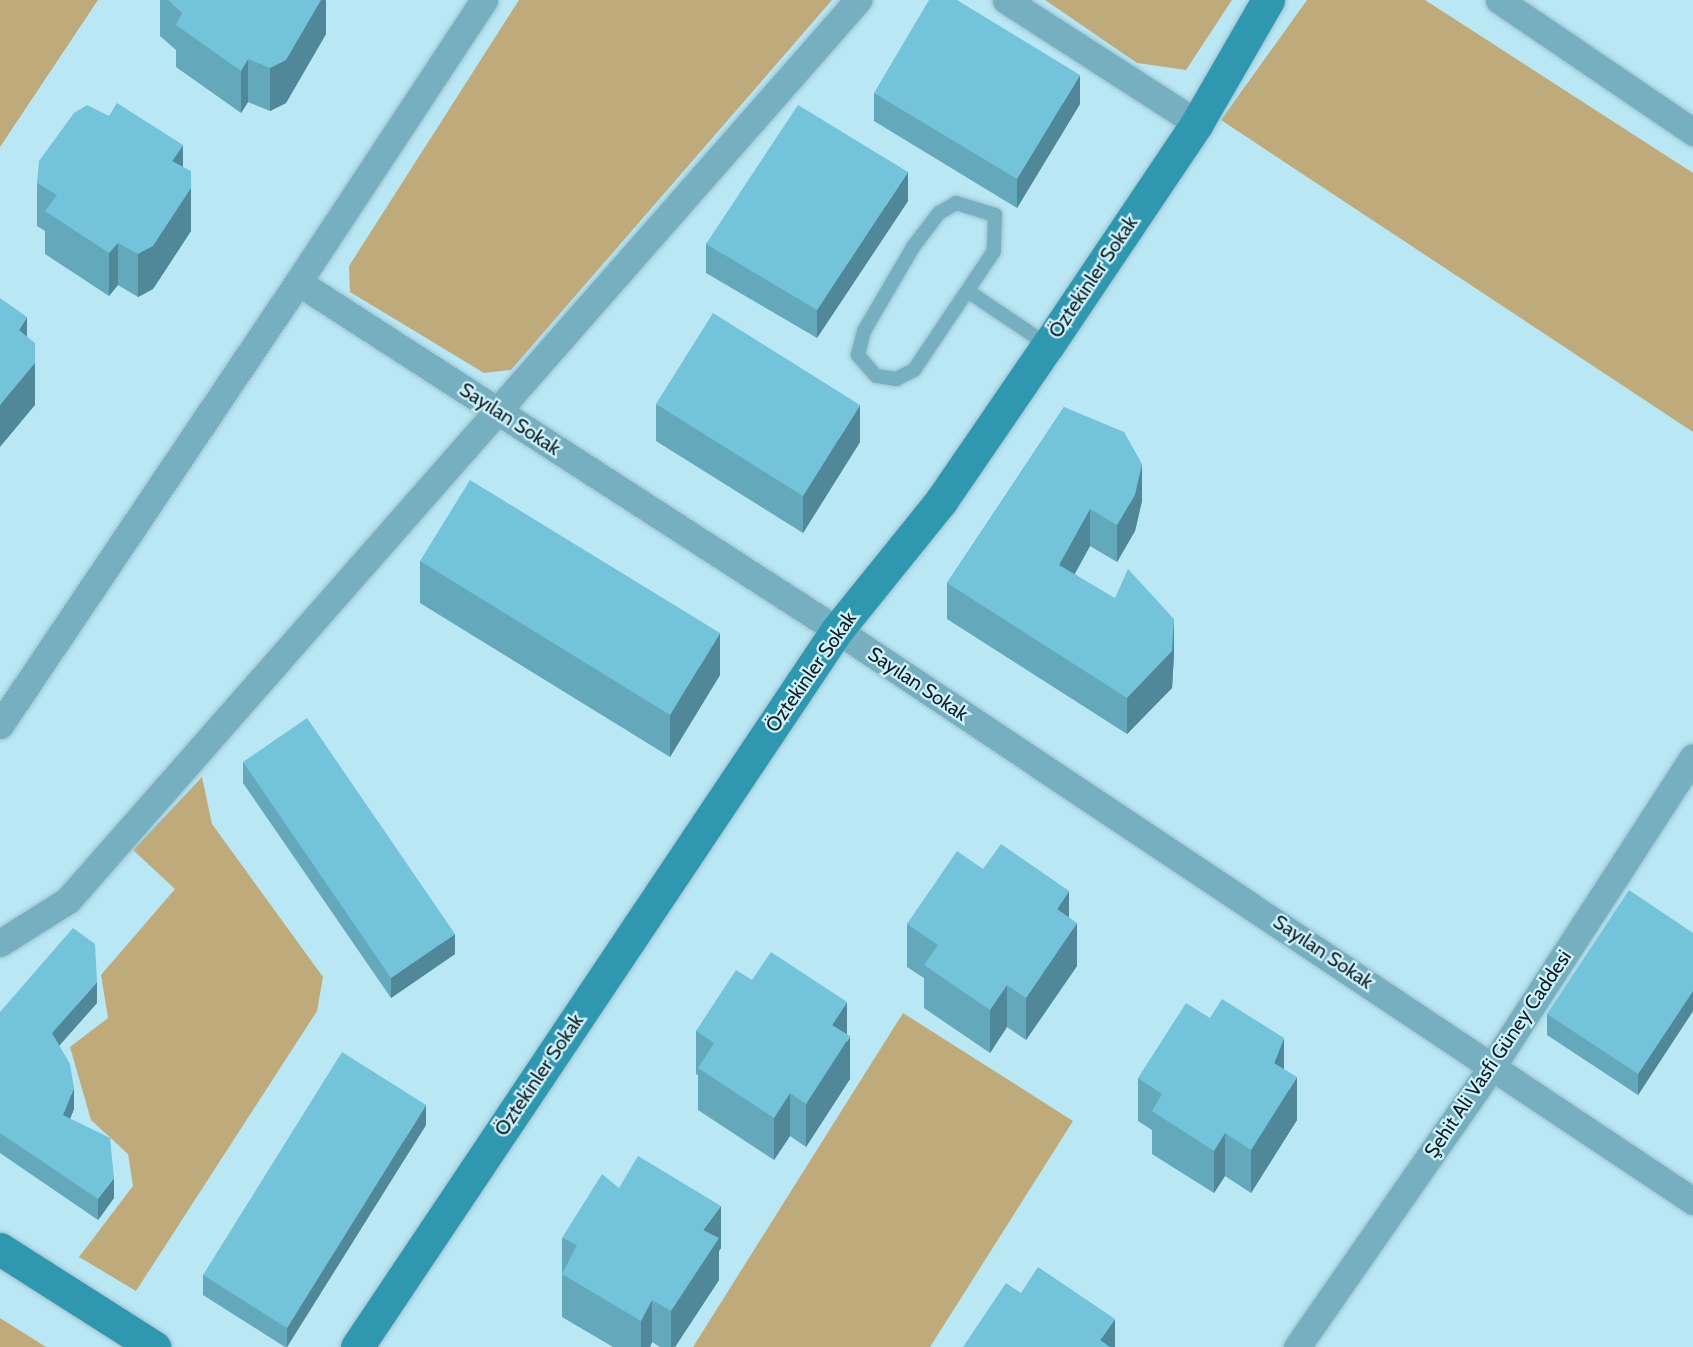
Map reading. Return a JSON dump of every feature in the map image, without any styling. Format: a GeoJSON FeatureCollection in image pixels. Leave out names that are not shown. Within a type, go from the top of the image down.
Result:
{"type":"FeatureCollection","features":[{"type":"Feature","properties":{"kind":"street"},"geometry":{"type":"LineString","coordinates":[[0,725],[298,282],[484,0]]}},
{"type":"Feature","properties":{"kind":"street"},"geometry":{"type":"LineString","coordinates":[[0,944],[68,900],[495,409],[858,0]]}},
{"type":"Feature","properties":{"kind":"street"},"geometry":{"type":"LineString","coordinates":[[1006,0],[1197,123]]}},
{"type":"Feature","properties":{"kind":"street","name":"Öztekinler Sokak"},"geometry":{"type":"LineString","coordinates":[[357,1347],[837,630],[941,501],[1048,345],[1197,123],[1268,0]]}},
{"type":"Feature","properties":{"kind":"street"},"geometry":{"type":"LineString","coordinates":[[1498,0],[1693,132]]}},
{"type":"Feature","properties":{"kind":"street","name":"Sayılan Sokak"},"geometry":{"type":"LineString","coordinates":[[298,282],[837,630],[1493,1065],[1693,1201]]}},
{"type":"Feature","properties":{"kind":"street","name":"Şehit Ali Vasfi Güney Caddesi"},"geometry":{"type":"LineString","coordinates":[[1297,1347],[1493,1065],[1693,757]]}},
{"type":"Feature","properties":{"kind":"street"},"geometry":{"type":"LineString","coordinates":[[0,1249],[154,1347]]}},
{"type":"Feature","properties":{"kind":"lane"},"geometry":{"type":"LineString","coordinates":[[956,203],[995,215],[998,229],[994,251],[969,292],[914,370],[896,379],[876,376],[858,355],[864,331],[913,248],[939,213],[956,203]]}},
{"type":"Feature","properties":{"kind":"lane"},"geometry":{"type":"LineString","coordinates":[[969,292],[1048,345]]}},
{"type":"Feature","properties":{"kind":"shaded area"},"geometry":{"type":"Polygon","coordinates":[[[0,0],[98,0],[0,147],[0,0]]]}},
{"type":"Feature","properties":{"kind":"shaded area"},"geometry":{"type":"Polygon","coordinates":[[[519,0],[832,0],[511,370],[484,373],[350,292],[349,266],[519,0]]]}},
{"type":"Feature","properties":{"kind":"shaded area"},"geometry":{"type":"Polygon","coordinates":[[[1045,0],[1232,0],[1186,70],[1137,63],[1045,0]]]}},
{"type":"Feature","properties":{"kind":"shaded area"},"geometry":{"type":"Polygon","coordinates":[[[1307,0],[1425,0],[1693,173],[1693,432],[1221,120],[1307,0]]]}},
{"type":"Feature","properties":{"kind":"shaded area"},"geometry":{"type":"Polygon","coordinates":[[[202,777],[212,824],[323,977],[317,1011],[136,1291],[79,1257],[133,1186],[128,1154],[91,1120],[70,1047],[108,1018],[101,975],[175,889],[133,850],[202,777]]]}},
{"type":"Feature","properties":{"kind":"shaded area"},"geometry":{"type":"Polygon","coordinates":[[[903,1013],[1073,1121],[930,1347],[693,1347],[903,1013]]]}},
{"type":"Feature","properties":{"kind":"shaded area"},"geometry":{"type":"Polygon","coordinates":[[[0,1318],[46,1347],[0,1347],[0,1318]]]}},
{"type":"Feature","properties":{"kind":"building"},"geometry":{"type":"Polygon","coordinates":[[[168,0],[321,0],[286,60],[270,68],[248,59],[241,71],[176,25],[182,13],[168,0]]]}},
{"type":"Feature","properties":{"kind":"building"},"geometry":{"type":"Polygon","coordinates":[[[929,0],[957,0],[1080,75],[1017,179],[874,93],[929,0]]]}},
{"type":"Feature","properties":{"kind":"building"},"geometry":{"type":"Polygon","coordinates":[[[117,103],[183,145],[172,161],[191,171],[191,188],[153,246],[138,254],[118,243],[109,253],[45,211],[57,195],[37,183],[39,161],[74,113],[87,105],[109,116],[117,103]]]}},
{"type":"Feature","properties":{"kind":"building"},"geometry":{"type":"Polygon","coordinates":[[[798,105],[908,172],[817,310],[706,244],[798,105]]]}},
{"type":"Feature","properties":{"kind":"building"},"geometry":{"type":"Polygon","coordinates":[[[0,298],[27,317],[19,330],[35,343],[35,363],[0,405],[0,298]]]}},
{"type":"Feature","properties":{"kind":"building"},"geometry":{"type":"Polygon","coordinates":[[[713,313],[860,405],[803,496],[656,404],[713,313]]]}},
{"type":"Feature","properties":{"kind":"building"},"geometry":{"type":"Polygon","coordinates":[[[1064,407],[1124,432],[1142,464],[1135,495],[1117,525],[1090,509],[1059,565],[1115,598],[1128,569],[1174,619],[1172,651],[1127,698],[947,583],[1064,407]]]}},
{"type":"Feature","properties":{"kind":"building"},"geometry":{"type":"Polygon","coordinates":[[[470,480],[720,633],[670,715],[420,561],[470,480]]]}},
{"type":"Feature","properties":{"kind":"building"},"geometry":{"type":"Polygon","coordinates":[[[307,718],[455,934],[391,978],[243,762],[307,718]]]}},
{"type":"Feature","properties":{"kind":"building"},"geometry":{"type":"Polygon","coordinates":[[[1001,844],[1069,891],[1057,909],[1077,923],[1026,998],[1007,985],[990,1010],[924,965],[938,945],[907,924],[957,851],[983,869],[1001,844]]]}},
{"type":"Feature","properties":{"kind":"building"},"geometry":{"type":"Polygon","coordinates":[[[1629,890],[1693,933],[1693,991],[1638,1074],[1547,1014],[1629,890]]]}},
{"type":"Feature","properties":{"kind":"building"},"geometry":{"type":"Polygon","coordinates":[[[73,928],[95,944],[97,982],[52,1033],[70,1064],[74,1088],[63,1115],[110,1138],[114,1178],[98,1199],[0,1133],[0,1012],[73,928]]]}},
{"type":"Feature","properties":{"kind":"building"},"geometry":{"type":"Polygon","coordinates":[[[771,952],[847,1002],[832,1025],[850,1036],[806,1104],[790,1093],[774,1118],[698,1068],[714,1043],[696,1031],[736,970],[752,980],[771,952]]]}},
{"type":"Feature","properties":{"kind":"building"},"geometry":{"type":"Polygon","coordinates":[[[1222,999],[1284,1038],[1274,1063],[1297,1077],[1251,1150],[1225,1133],[1214,1151],[1152,1111],[1162,1094],[1138,1078],[1186,1003],[1210,1018],[1222,999]]]}},
{"type":"Feature","properties":{"kind":"building"},"geometry":{"type":"Polygon","coordinates":[[[342,1052],[426,1105],[287,1328],[203,1275],[342,1052]]]}},
{"type":"Feature","properties":{"kind":"building"},"geometry":{"type":"Polygon","coordinates":[[[638,1156],[721,1206],[703,1230],[719,1238],[671,1311],[652,1300],[641,1321],[562,1274],[577,1245],[562,1238],[602,1174],[619,1188],[638,1156]]]}},
{"type":"Feature","properties":{"kind":"building"},"geometry":{"type":"Polygon","coordinates":[[[1038,1267],[1115,1319],[1100,1340],[1110,1347],[963,1347],[1006,1283],[1021,1293],[1038,1267]]]}}]}
